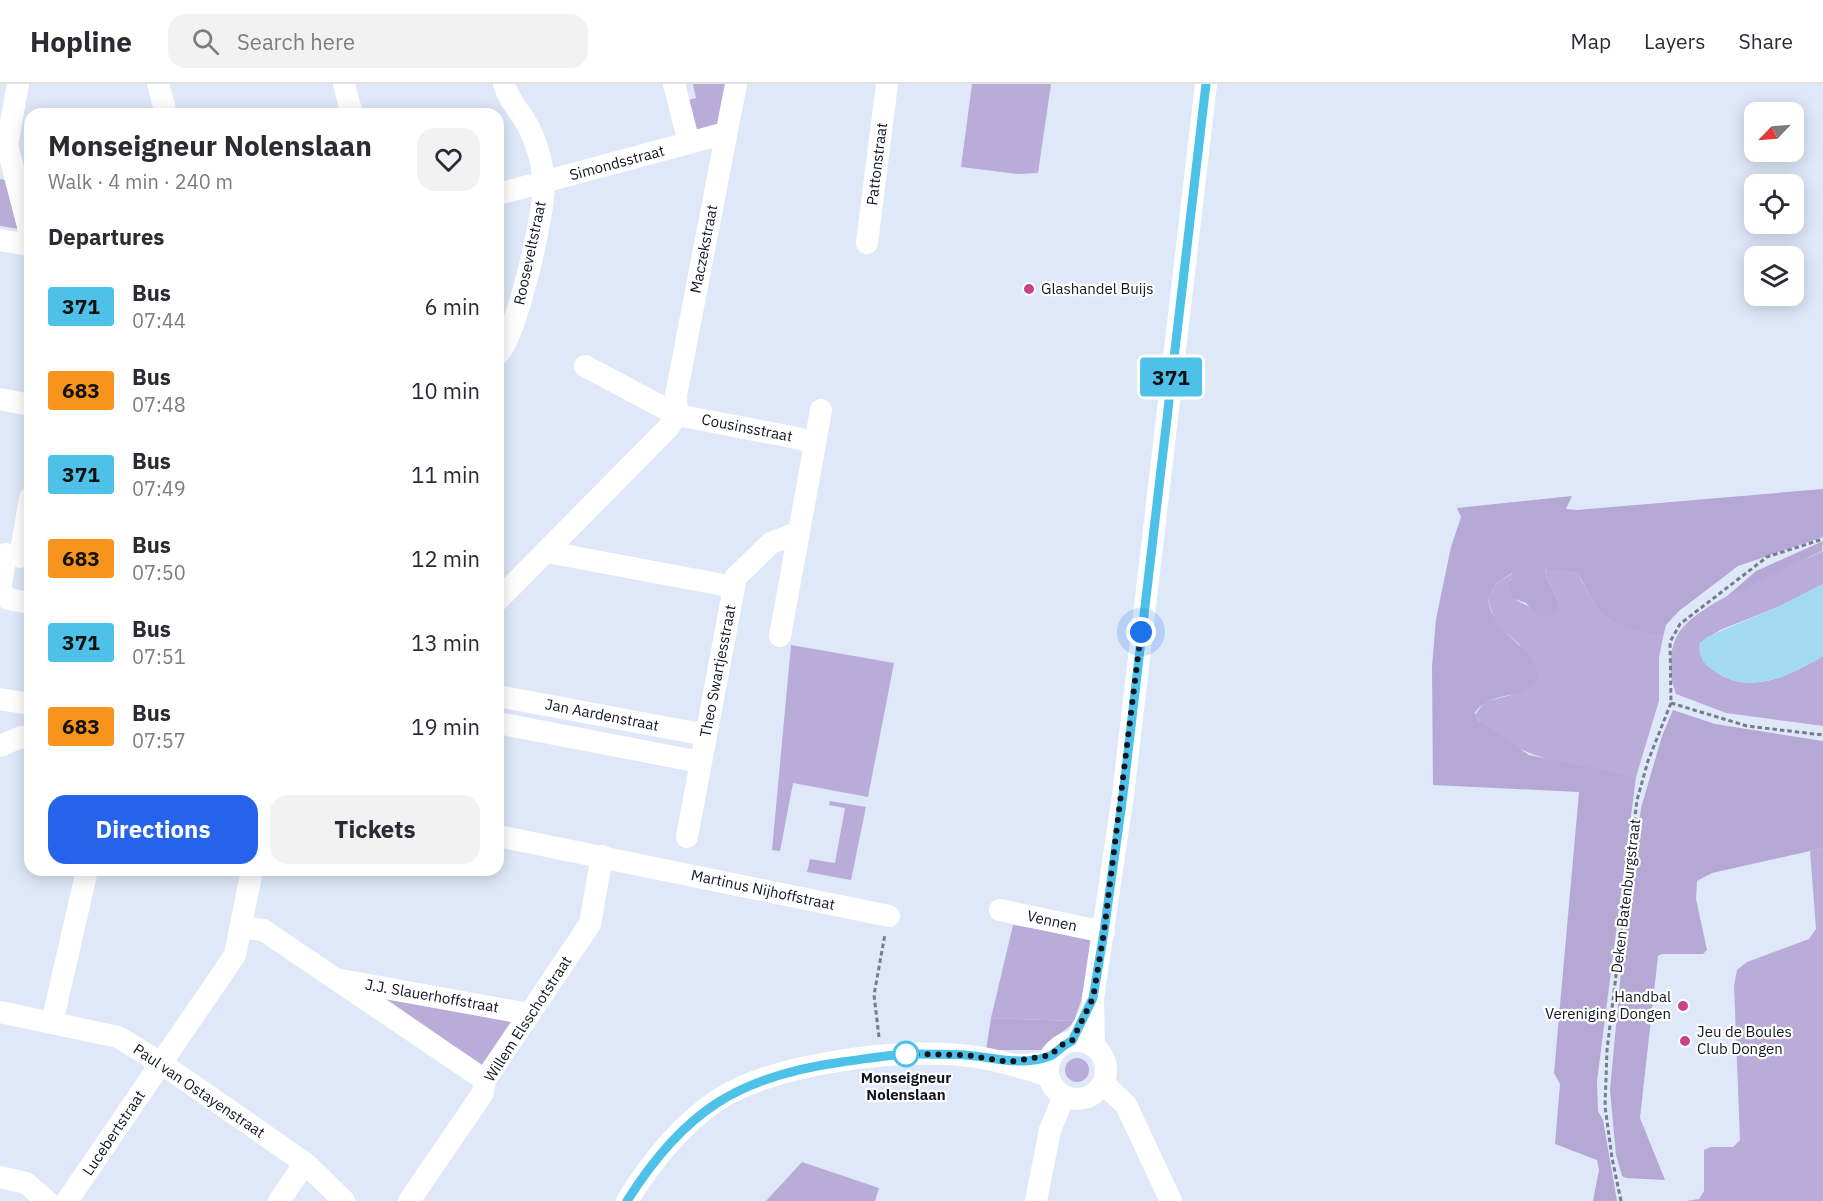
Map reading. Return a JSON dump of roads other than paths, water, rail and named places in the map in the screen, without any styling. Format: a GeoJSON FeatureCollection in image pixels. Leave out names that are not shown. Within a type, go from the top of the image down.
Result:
{"type":"FeatureCollection","features":[{"type":"Feature","properties":{"kind":"street"},"geometry":{"type":"LineString","coordinates":[[18,84],[7,145],[24,211]]}},
{"type":"Feature","properties":{"kind":"street"},"geometry":{"type":"LineString","coordinates":[[158,84],[164,108]]}},
{"type":"Feature","properties":{"kind":"street"},"geometry":{"type":"LineString","coordinates":[[344,84],[350,108]]}},
{"type":"Feature","properties":{"kind":"street","name":"Rooseveltstraat"},"geometry":{"type":"LineString","coordinates":[[504,84],[508,100],[531,131],[544,182],[536,235],[513,328],[504,344]]}},
{"type":"Feature","properties":{"kind":"street"},"geometry":{"type":"LineString","coordinates":[[674,84],[689,143]]}},
{"type":"Feature","properties":{"kind":"street","name":"Maczekstraat"},"geometry":{"type":"LineString","coordinates":[[677,415],[676,395],[736,84]]}},
{"type":"Feature","properties":{"kind":"street","name":"Pattonstraat"},"geometry":{"type":"LineString","coordinates":[[867,243],[887,84]]}},
{"type":"Feature","properties":{"kind":"street"},"geometry":{"type":"LineString","coordinates":[[1083,1044],[1104,932],[1123,795],[1206,84]]}},
{"type":"Feature","properties":{"kind":"street","name":"Simondsstraat"},"geometry":{"type":"LineString","coordinates":[[504,192],[726,133]]}},
{"type":"Feature","properties":{"kind":"street"},"geometry":{"type":"LineString","coordinates":[[0,240],[24,244]]}},
{"type":"Feature","properties":{"kind":"street"},"geometry":{"type":"LineString","coordinates":[[504,594],[668,428],[677,415],[585,366]]}},
{"type":"Feature","properties":{"kind":"street"},"geometry":{"type":"LineString","coordinates":[[0,399],[24,404]]}},
{"type":"Feature","properties":{"kind":"street"},"geometry":{"type":"LineString","coordinates":[[780,636],[821,410]]}},
{"type":"Feature","properties":{"kind":"street","name":"Cousinsstraat"},"geometry":{"type":"LineString","coordinates":[[677,415],[815,444]]}},
{"type":"Feature","properties":{"kind":"street"},"geometry":{"type":"LineString","coordinates":[[24,520],[14,556],[0,590],[8,599],[24,602]]}},
{"type":"Feature","properties":{"kind":"street"},"geometry":{"type":"LineString","coordinates":[[734,587],[735,578],[771,543],[799,532]]}},
{"type":"Feature","properties":{"kind":"street","name":"Theo Swartjesstraat"},"geometry":{"type":"LineString","coordinates":[[547,552],[734,587],[687,837]]}},
{"type":"Feature","properties":{"kind":"street","name":"Jan Aardenstraat"},"geometry":{"type":"LineString","coordinates":[[504,697],[706,735]]}},
{"type":"Feature","properties":{"kind":"street"},"geometry":{"type":"LineString","coordinates":[[0,699],[24,703]]}},
{"type":"Feature","properties":{"kind":"street","name":"Jan Aardenstraat"},"geometry":{"type":"LineString","coordinates":[[504,724],[700,762]]}},
{"type":"Feature","properties":{"kind":"street"},"geometry":{"type":"LineString","coordinates":[[0,746],[24,737]]}},
{"type":"Feature","properties":{"kind":"street","name":"Martinus Nijhoffstraat"},"geometry":{"type":"LineString","coordinates":[[504,837],[696,876],[722,884],[889,916]]}},
{"type":"Feature","properties":{"kind":"street","name":"Willem Elsschotstraat"},"geometry":{"type":"LineString","coordinates":[[409,1201],[483,1093],[484,1080],[590,924],[602,856]]}},
{"type":"Feature","properties":{"kind":"street"},"geometry":{"type":"LineString","coordinates":[[52,1023],[86,876]]}},
{"type":"Feature","properties":{"kind":"street","name":"Lucebertstraat"},"geometry":{"type":"LineString","coordinates":[[67,1201],[235,955],[251,876]]}},
{"type":"Feature","properties":{"kind":"street","name":"Vennen"},"geometry":{"type":"LineString","coordinates":[[1000,910],[1104,932]]}},
{"type":"Feature","properties":{"kind":"street","name":"J.J. Slauerhoffstraat"},"geometry":{"type":"LineString","coordinates":[[241,927],[263,930],[484,1080]]}},
{"type":"Feature","properties":{"kind":"street","name":"J.J. Slauerhoffstraat"},"geometry":{"type":"LineString","coordinates":[[336,980],[529,1014]]}},
{"type":"Feature","properties":{"kind":"street","name":"Paul van Ostayenstraat"},"geometry":{"type":"LineString","coordinates":[[0,1012],[118,1037],[161,1063],[305,1163],[344,1201]]}},
{"type":"Feature","properties":{"kind":"street"},"geometry":{"type":"LineString","coordinates":[[1083,1044],[1105,1061],[1106,1073],[1103,1083],[1088,1097],[1073,1099],[1064,1096],[1053,1086],[1050,1066],[1061,1045],[1083,1044]]}},
{"type":"Feature","properties":{"kind":"street"},"geometry":{"type":"LineString","coordinates":[[627,1201],[663,1151],[706,1109],[739,1088],[784,1073],[883,1056],[967,1055],[1050,1066]]}},
{"type":"Feature","properties":{"kind":"street"},"geometry":{"type":"LineString","coordinates":[[1103,1083],[1126,1105],[1171,1201]]}},
{"type":"Feature","properties":{"kind":"street"},"geometry":{"type":"LineString","coordinates":[[1036,1201],[1050,1130],[1064,1096]]}},
{"type":"Feature","properties":{"kind":"street"},"geometry":{"type":"LineString","coordinates":[[279,1201],[305,1163]]}},
{"type":"Feature","properties":{"kind":"street"},"geometry":{"type":"LineString","coordinates":[[0,1177],[26,1183],[47,1201]]}},
{"type":"Feature","properties":{"kind":"water"},"geometry":{"type":"Polygon","coordinates":[[[1823,584],[1823,656],[1783,676],[1755,683],[1727,678],[1709,667],[1702,659],[1700,643],[1707,637],[1778,607],[1823,584]]]}},
{"type":"Feature","properties":{"kind":"place","name":"Glashandel Buijs"},"geometry":{"type":"Point","coordinates":[1029,289]}},
{"type":"Feature","properties":{"kind":"place","name":"Handbal Vereniging Dongen"},"geometry":{"type":"Point","coordinates":[1683,1006]}},
{"type":"Feature","properties":{"kind":"place","name":"Jeu de Boules Club Dongen"},"geometry":{"type":"Point","coordinates":[1685,1041]}},
{"type":"Feature","properties":{"kind":"place","name":"Monseigneur Nolenslaan"},"geometry":{"type":"Point","coordinates":[906,1054]}}]}
